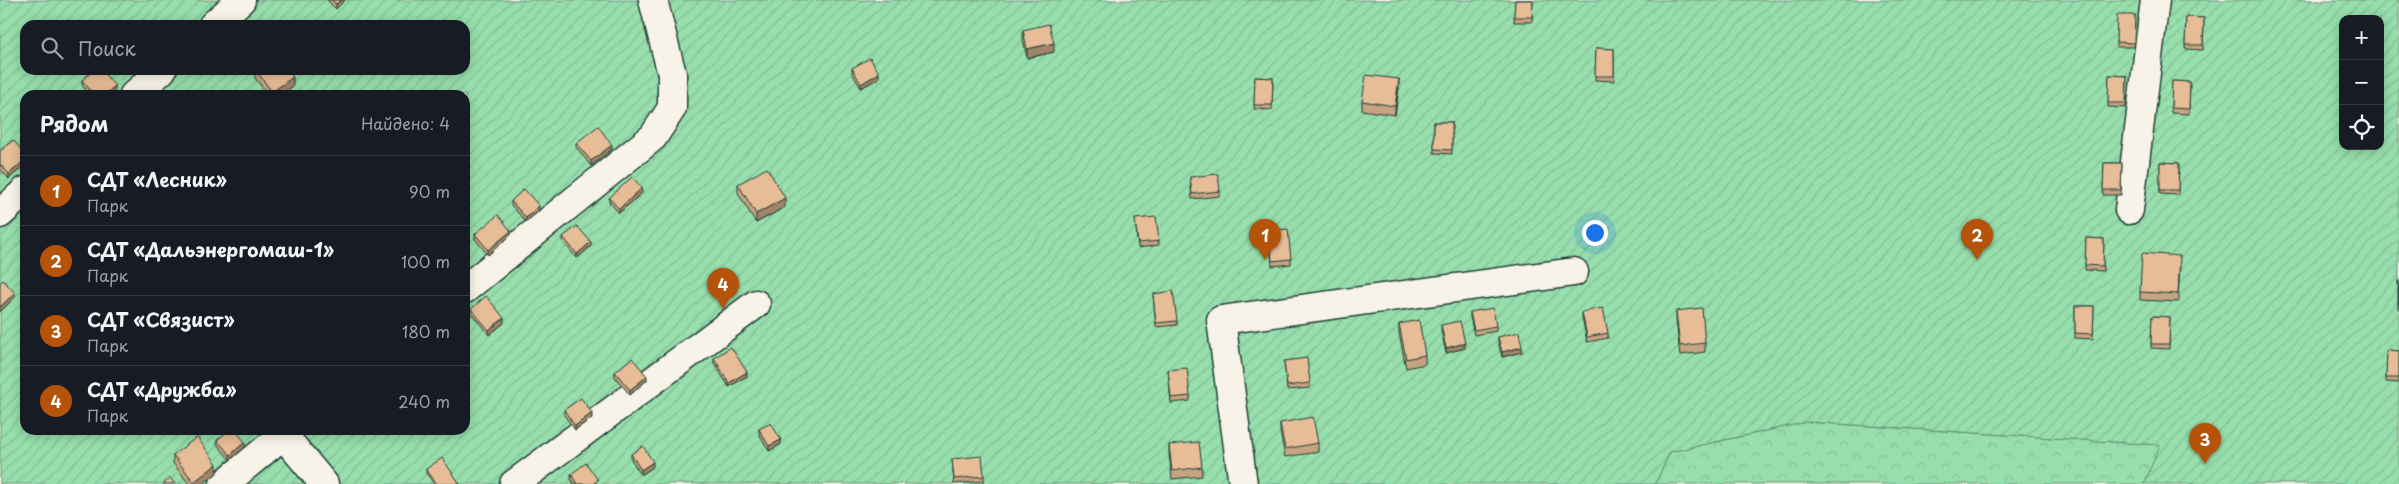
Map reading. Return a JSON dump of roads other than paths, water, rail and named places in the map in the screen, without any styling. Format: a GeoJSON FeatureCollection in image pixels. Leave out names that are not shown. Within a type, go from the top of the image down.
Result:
{"type":"FeatureCollection","features":[{"type":"Feature","properties":{"kind":"lane"},"geometry":{"type":"LineString","coordinates":[[219,20],[241,0]]}},
{"type":"Feature","properties":{"kind":"lane"},"geometry":{"type":"LineString","coordinates":[[470,285],[653,137],[672,108],[672,74],[653,0]]}},
{"type":"Feature","properties":{"kind":"lane"},"geometry":{"type":"LineString","coordinates":[[2129,210],[2155,0]]}},
{"type":"Feature","properties":{"kind":"lane"},"geometry":{"type":"LineString","coordinates":[[140,90],[156,75]]}},
{"type":"Feature","properties":{"kind":"lane"},"geometry":{"type":"LineString","coordinates":[[0,214],[20,196]]}},
{"type":"Feature","properties":{"kind":"lane"},"geometry":{"type":"LineString","coordinates":[[1243,484],[1221,320],[1574,272]]}},
{"type":"Feature","properties":{"kind":"lane"},"geometry":{"type":"LineString","coordinates":[[514,484],[756,304]]}},
{"type":"Feature","properties":{"kind":"lane"},"geometry":{"type":"LineString","coordinates":[[224,484],[281,435]]}},
{"type":"Feature","properties":{"kind":"lane"},"geometry":{"type":"LineString","coordinates":[[286,435],[324,484]]}},
{"type":"Feature","properties":{"kind":"place","name":"СДТ «Лесник»"},"geometry":{"type":"Point","coordinates":[1265,260]}},
{"type":"Feature","properties":{"kind":"place","name":"СДТ «Дальэнергомаш-1»"},"geometry":{"type":"Point","coordinates":[1977,260]}},
{"type":"Feature","properties":{"kind":"place","name":"СДТ «Дружба»"},"geometry":{"type":"Point","coordinates":[723,309]}},
{"type":"Feature","properties":{"kind":"place","name":"СДТ «Связист»"},"geometry":{"type":"Point","coordinates":[2205,464]}}]}
